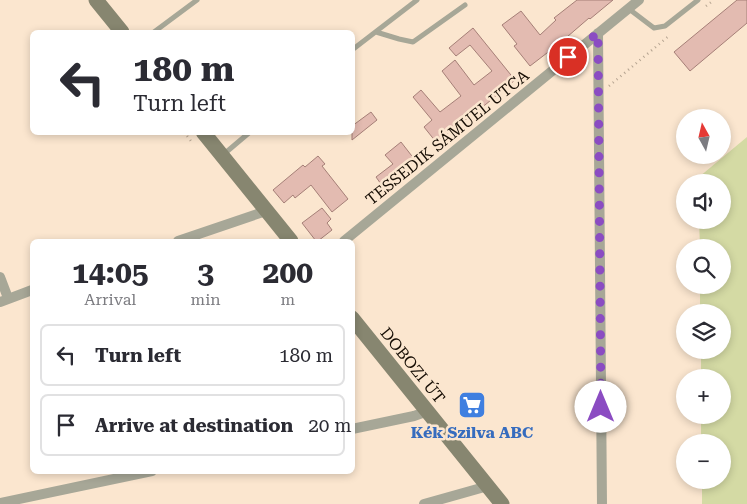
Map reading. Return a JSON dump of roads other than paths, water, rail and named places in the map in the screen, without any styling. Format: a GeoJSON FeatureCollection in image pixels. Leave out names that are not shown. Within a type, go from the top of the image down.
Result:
{"type":"FeatureCollection","features":[{"type":"Feature","properties":{"kind":"main road"},"geometry":{"type":"LineString","coordinates":[[96,0],[120,30]]}},
{"type":"Feature","properties":{"kind":"main road"},"geometry":{"type":"LineString","coordinates":[[205,135],[289,239]]}},
{"type":"Feature","properties":{"kind":"main road","name":"DOBOZI ÚT"},"geometry":{"type":"LineString","coordinates":[[355,322],[502,504]]}},
{"type":"Feature","properties":{"kind":"street","name":"TESSEDIK SÁMUEL UTCA"},"geometry":{"type":"LineString","coordinates":[[346,239],[639,0]]}},
{"type":"Feature","properties":{"kind":"street"},"geometry":{"type":"LineString","coordinates":[[598,33],[602,504]]}},
{"type":"Feature","properties":{"kind":"street"},"geometry":{"type":"LineString","coordinates":[[184,239],[266,211]]}},
{"type":"Feature","properties":{"kind":"street"},"geometry":{"type":"LineString","coordinates":[[0,277],[4,300],[30,291]]}},
{"type":"Feature","properties":{"kind":"street"},"geometry":{"type":"LineString","coordinates":[[355,428],[414,416],[428,411]]}},
{"type":"Feature","properties":{"kind":"street"},"geometry":{"type":"LineString","coordinates":[[0,503],[138,474]]}},
{"type":"Feature","properties":{"kind":"street"},"geometry":{"type":"LineString","coordinates":[[424,504],[488,486]]}},
{"type":"Feature","properties":{"kind":"lane"},"geometry":{"type":"LineString","coordinates":[[157,30],[197,0]]}},
{"type":"Feature","properties":{"kind":"lane"},"geometry":{"type":"LineString","coordinates":[[355,48],[417,0]]}},
{"type":"Feature","properties":{"kind":"lane"},"geometry":{"type":"LineString","coordinates":[[629,8],[654,28],[665,26],[698,0]]}},
{"type":"Feature","properties":{"kind":"lane"},"geometry":{"type":"LineString","coordinates":[[376,32],[413,42],[465,6]]}},
{"type":"Feature","properties":{"kind":"lane"},"geometry":{"type":"LineString","coordinates":[[222,156],[246,135]]}},
{"type":"Feature","properties":{"kind":"place","name":"Kék Szilva ABC"},"geometry":{"type":"Point","coordinates":[472,405]}}]}
